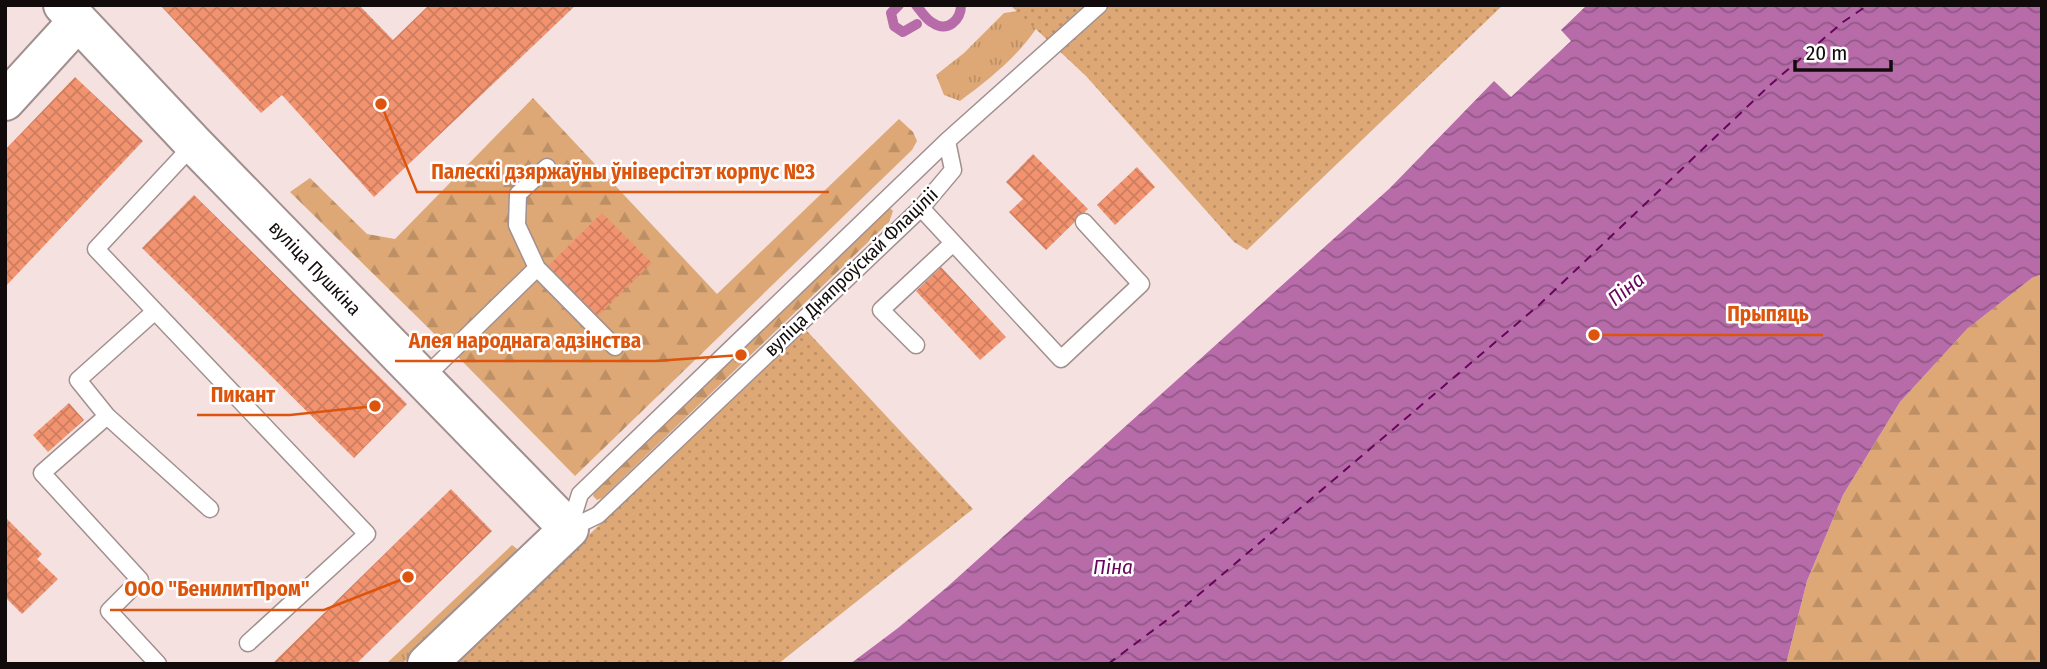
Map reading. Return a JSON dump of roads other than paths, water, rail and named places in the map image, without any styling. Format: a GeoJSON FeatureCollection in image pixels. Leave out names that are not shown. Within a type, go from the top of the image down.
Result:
{"type":"FeatureCollection","features":[{"type":"Feature","properties":{"kind":"street"},"geometry":{"type":"LineString","coordinates":[[5,101],[71,13]]}},
{"type":"Feature","properties":{"kind":"street","name":"вуліца Пушкіна"},"geometry":{"type":"LineString","coordinates":[[71,13],[194,144],[569,529]]}},
{"type":"Feature","properties":{"kind":"street","name":"вуліца Дняпроўскай Флаціліі"},"geometry":{"type":"LineString","coordinates":[[427,664],[569,529]]}},
{"type":"Feature","properties":{"kind":"lane","name":"вуліца Дняпроўскай Флаціліі"},"geometry":{"type":"LineString","coordinates":[[569,529],[580,494],[947,141],[1099,5]]}},
{"type":"Feature","properties":{"kind":"lane","name":"вуліца Дняпроўскай Флаціліі"},"geometry":{"type":"LineString","coordinates":[[569,529],[598,515],[921,208],[953,170],[947,141]]}},
{"type":"Feature","properties":{"kind":"lane"},"geometry":{"type":"LineString","coordinates":[[194,144],[96,249],[367,534],[248,643]]}},
{"type":"Feature","properties":{"kind":"lane"},"geometry":{"type":"LineString","coordinates":[[547,167],[518,194],[517,225],[537,268],[615,347]]}},
{"type":"Feature","properties":{"kind":"lane"},"geometry":{"type":"LineString","coordinates":[[921,208],[1061,359],[1141,284],[1084,222]]}},
{"type":"Feature","properties":{"kind":"lane"},"geometry":{"type":"LineString","coordinates":[[916,345],[881,310],[953,243]]}},
{"type":"Feature","properties":{"kind":"lane"},"geometry":{"type":"LineString","coordinates":[[423,379],[537,268]]}},
{"type":"Feature","properties":{"kind":"lane"},"geometry":{"type":"LineString","coordinates":[[154,312],[78,380],[107,416],[210,509]]}},
{"type":"Feature","properties":{"kind":"lane"},"geometry":{"type":"LineString","coordinates":[[107,416],[42,473],[140,580],[109,611],[158,664]]}},
{"type":"Feature","properties":{"kind":"water","name":"Піна"},"geometry":{"type":"Polygon","coordinates":[[[1587,5],[2042,5],[2042,274],[2032,278],[1967,329],[1900,402],[1843,495],[1807,581],[1786,664],[850,664],[946,588],[1390,188],[1494,81],[1511,97],[1571,41],[1561,30],[1587,5]]]}},
{"type":"Feature","properties":{"kind":"waterway"},"geometry":{"type":"LineString","coordinates":[[899,5],[891,13],[894,26],[903,32],[917,24]]}},
{"type":"Feature","properties":{"kind":"waterway"},"geometry":{"type":"LineString","coordinates":[[916,5],[928,20],[943,27],[956,20],[961,5]]}},
{"type":"Feature","properties":{"kind":"place","name":"Палескі дзяржаўны ўніверсітэт корпус №3"},"geometry":{"type":"Point","coordinates":[381,104]}},
{"type":"Feature","properties":{"kind":"place","name":"Прыпяць"},"geometry":{"type":"Point","coordinates":[1594,335]}},
{"type":"Feature","properties":{"kind":"place","name":"Алея народнага адзінства"},"geometry":{"type":"Point","coordinates":[741,355]}},
{"type":"Feature","properties":{"kind":"place","name":"Пикант"},"geometry":{"type":"Point","coordinates":[375,406]}},
{"type":"Feature","properties":{"kind":"place","name":"ООО \"БенилитПром\""},"geometry":{"type":"Point","coordinates":[408,577]}}]}
